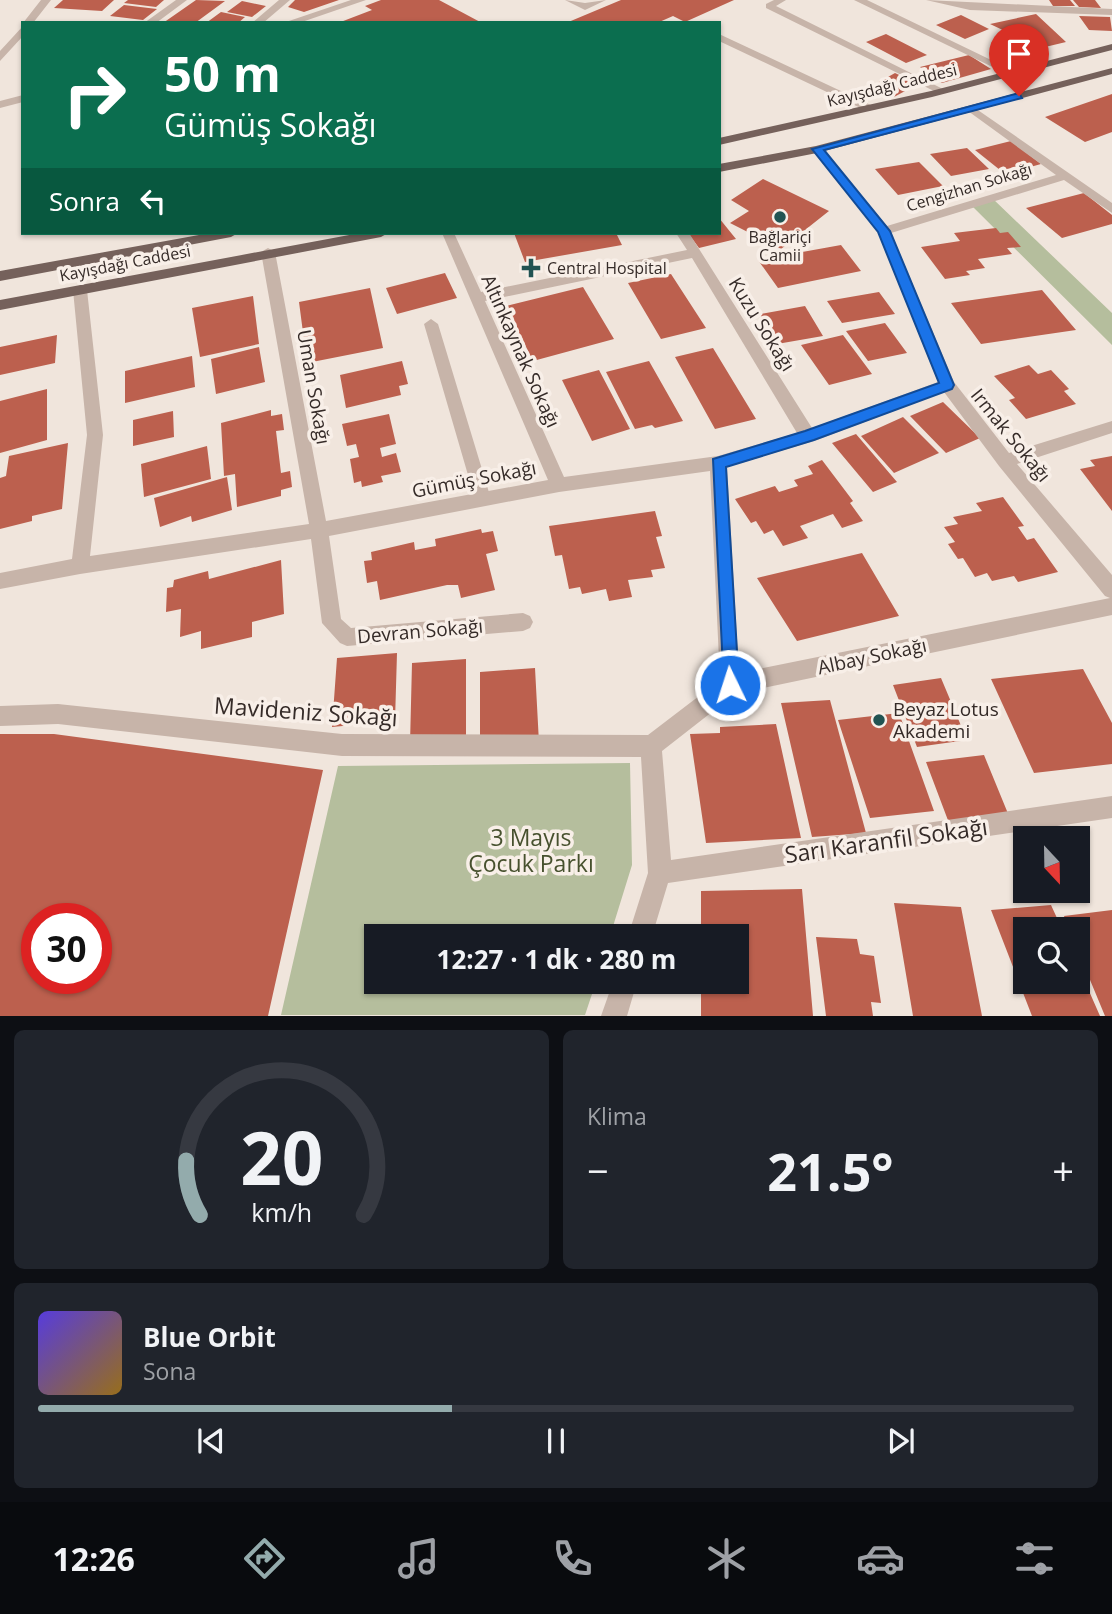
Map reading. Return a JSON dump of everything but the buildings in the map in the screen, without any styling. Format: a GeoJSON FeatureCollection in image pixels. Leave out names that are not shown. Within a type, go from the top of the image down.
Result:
{"type":"FeatureCollection","features":[{"type":"Feature","properties":{"kind":"main road","name":"Kayışdağı Caddesi"},"geometry":{"type":"LineString","coordinates":[[721,142],[871,109],[1112,47]]}},
{"type":"Feature","properties":{"kind":"main road"},"geometry":{"type":"LineString","coordinates":[[721,168],[817,149],[1112,71]]}},
{"type":"Feature","properties":{"kind":"main road","name":"Kayışdağı Caddesi"},"geometry":{"type":"LineString","coordinates":[[0,276],[220,235]]}},
{"type":"Feature","properties":{"kind":"main road","name":"Kayışdağı Caddesi"},"geometry":{"type":"LineString","coordinates":[[0,305],[268,252],[369,235]]}},
{"type":"Feature","properties":{"kind":"street"},"geometry":{"type":"LineString","coordinates":[[30,21],[46,0]]}},
{"type":"Feature","properties":{"kind":"street"},"geometry":{"type":"LineString","coordinates":[[152,21],[182,0]]}},
{"type":"Feature","properties":{"kind":"street"},"geometry":{"type":"LineString","coordinates":[[259,21],[285,0]]}},
{"type":"Feature","properties":{"kind":"street"},"geometry":{"type":"LineString","coordinates":[[294,21],[361,0]]}},
{"type":"Feature","properties":{"kind":"street"},"geometry":{"type":"LineString","coordinates":[[570,0],[585,7],[601,0]]}},
{"type":"Feature","properties":{"kind":"street"},"geometry":{"type":"LineString","coordinates":[[781,0],[769,6],[942,91]]}},
{"type":"Feature","properties":{"kind":"street"},"geometry":{"type":"LineString","coordinates":[[859,0],[1013,73]]}},
{"type":"Feature","properties":{"kind":"street"},"geometry":{"type":"LineString","coordinates":[[931,0],[970,7],[1112,12]]}},
{"type":"Feature","properties":{"kind":"street"},"geometry":{"type":"LineString","coordinates":[[0,58],[21,32]]}},
{"type":"Feature","properties":{"kind":"street"},"geometry":{"type":"LineString","coordinates":[[0,105],[21,100]]}},
{"type":"Feature","properties":{"kind":"street"},"geometry":{"type":"LineString","coordinates":[[972,109],[1112,209]]}},
{"type":"Feature","properties":{"kind":"street","name":"Irmak Sokağı"},"geometry":{"type":"LineString","coordinates":[[817,149],[884,231],[947,385],[1005,461],[1112,590]]}},
{"type":"Feature","properties":{"kind":"street","name":"Cengizhan Sokağı"},"geometry":{"type":"LineString","coordinates":[[884,231],[1065,176]]}},
{"type":"Feature","properties":{"kind":"street","name":"Altınkaynak Sokağı"},"geometry":{"type":"LineString","coordinates":[[448,235],[559,485]]}},
{"type":"Feature","properties":{"kind":"street","name":"Kuzu Sokağı"},"geometry":{"type":"LineString","coordinates":[[684,235],[808,436]]}},
{"type":"Feature","properties":{"kind":"street","name":"Uman Sokağı"},"geometry":{"type":"LineString","coordinates":[[268,252],[320,530]]}},
{"type":"Feature","properties":{"kind":"street"},"geometry":{"type":"LineString","coordinates":[[476,298],[695,253]]}},
{"type":"Feature","properties":{"kind":"street"},"geometry":{"type":"LineString","coordinates":[[80,290],[94,435],[80,566]]}},
{"type":"Feature","properties":{"kind":"street","name":"Gümüş Sokağı"},"geometry":{"type":"LineString","coordinates":[[0,581],[80,566],[320,530],[559,485],[718,463],[808,436],[947,385]]}},
{"type":"Feature","properties":{"kind":"street"},"geometry":{"type":"LineString","coordinates":[[1005,461],[1112,427]]}},
{"type":"Feature","properties":{"kind":"street"},"geometry":{"type":"LineString","coordinates":[[718,463],[730,685]]}},
{"type":"Feature","properties":{"kind":"street","name":"Devran Sokağı"},"geometry":{"type":"LineString","coordinates":[[320,530],[332,623],[347,637],[523,622]]}},
{"type":"Feature","properties":{"kind":"street","name":"Albay Sokağı"},"geometry":{"type":"LineString","coordinates":[[651,746],[730,685],[1112,606]]}},
{"type":"Feature","properties":{"kind":"street","name":"Mavideniz Sokağı"},"geometry":{"type":"LineString","coordinates":[[0,716],[58,714],[342,745],[651,746]]}},
{"type":"Feature","properties":{"kind":"street"},"geometry":{"type":"LineString","coordinates":[[644,924],[660,873],[651,746]]}},
{"type":"Feature","properties":{"kind":"street","name":"Sarı Karanfil Sokağı"},"geometry":{"type":"LineString","coordinates":[[660,873],[1112,807]]}},
{"type":"Feature","properties":{"kind":"street"},"geometry":{"type":"LineString","coordinates":[[614,1016],[621,994]]}},
{"type":"Feature","properties":{"kind":"lane"},"geometry":{"type":"LineString","coordinates":[[721,38],[871,109]]}},
{"type":"Feature","properties":{"kind":"lane"},"geometry":{"type":"LineString","coordinates":[[431,324],[484,499]]}},
{"type":"Feature","properties":{"kind":"green space"},"geometry":{"type":"Polygon","coordinates":[[[992,198],[1112,313],[1112,345],[971,205],[992,198]]]}},
{"type":"Feature","properties":{"kind":"green space","name":"3 Mayıs Çocuk Parkı"},"geometry":{"type":"Polygon","coordinates":[[[630,763],[632,865],[614,924],[364,924],[364,994],[592,994],[585,1015],[281,1015],[338,766],[630,763]]]}},
{"type":"Feature","properties":{"kind":"place","name":"Bağlariçi Camii"},"geometry":{"type":"Point","coordinates":[780,217]}},
{"type":"Feature","properties":{"kind":"place","name":"Central Hospital"},"geometry":{"type":"Point","coordinates":[531,268]}},
{"type":"Feature","properties":{"kind":"place","name":"Beyaz Lotus Akademi"},"geometry":{"type":"Point","coordinates":[879,720]}},
{"type":"Feature","properties":{"kind":"route"},"geometry":{"type":"LineString","coordinates":[[730,685],[718,463],[808,436],[947,385],[884,231],[817,149],[1019,96]]}}]}
